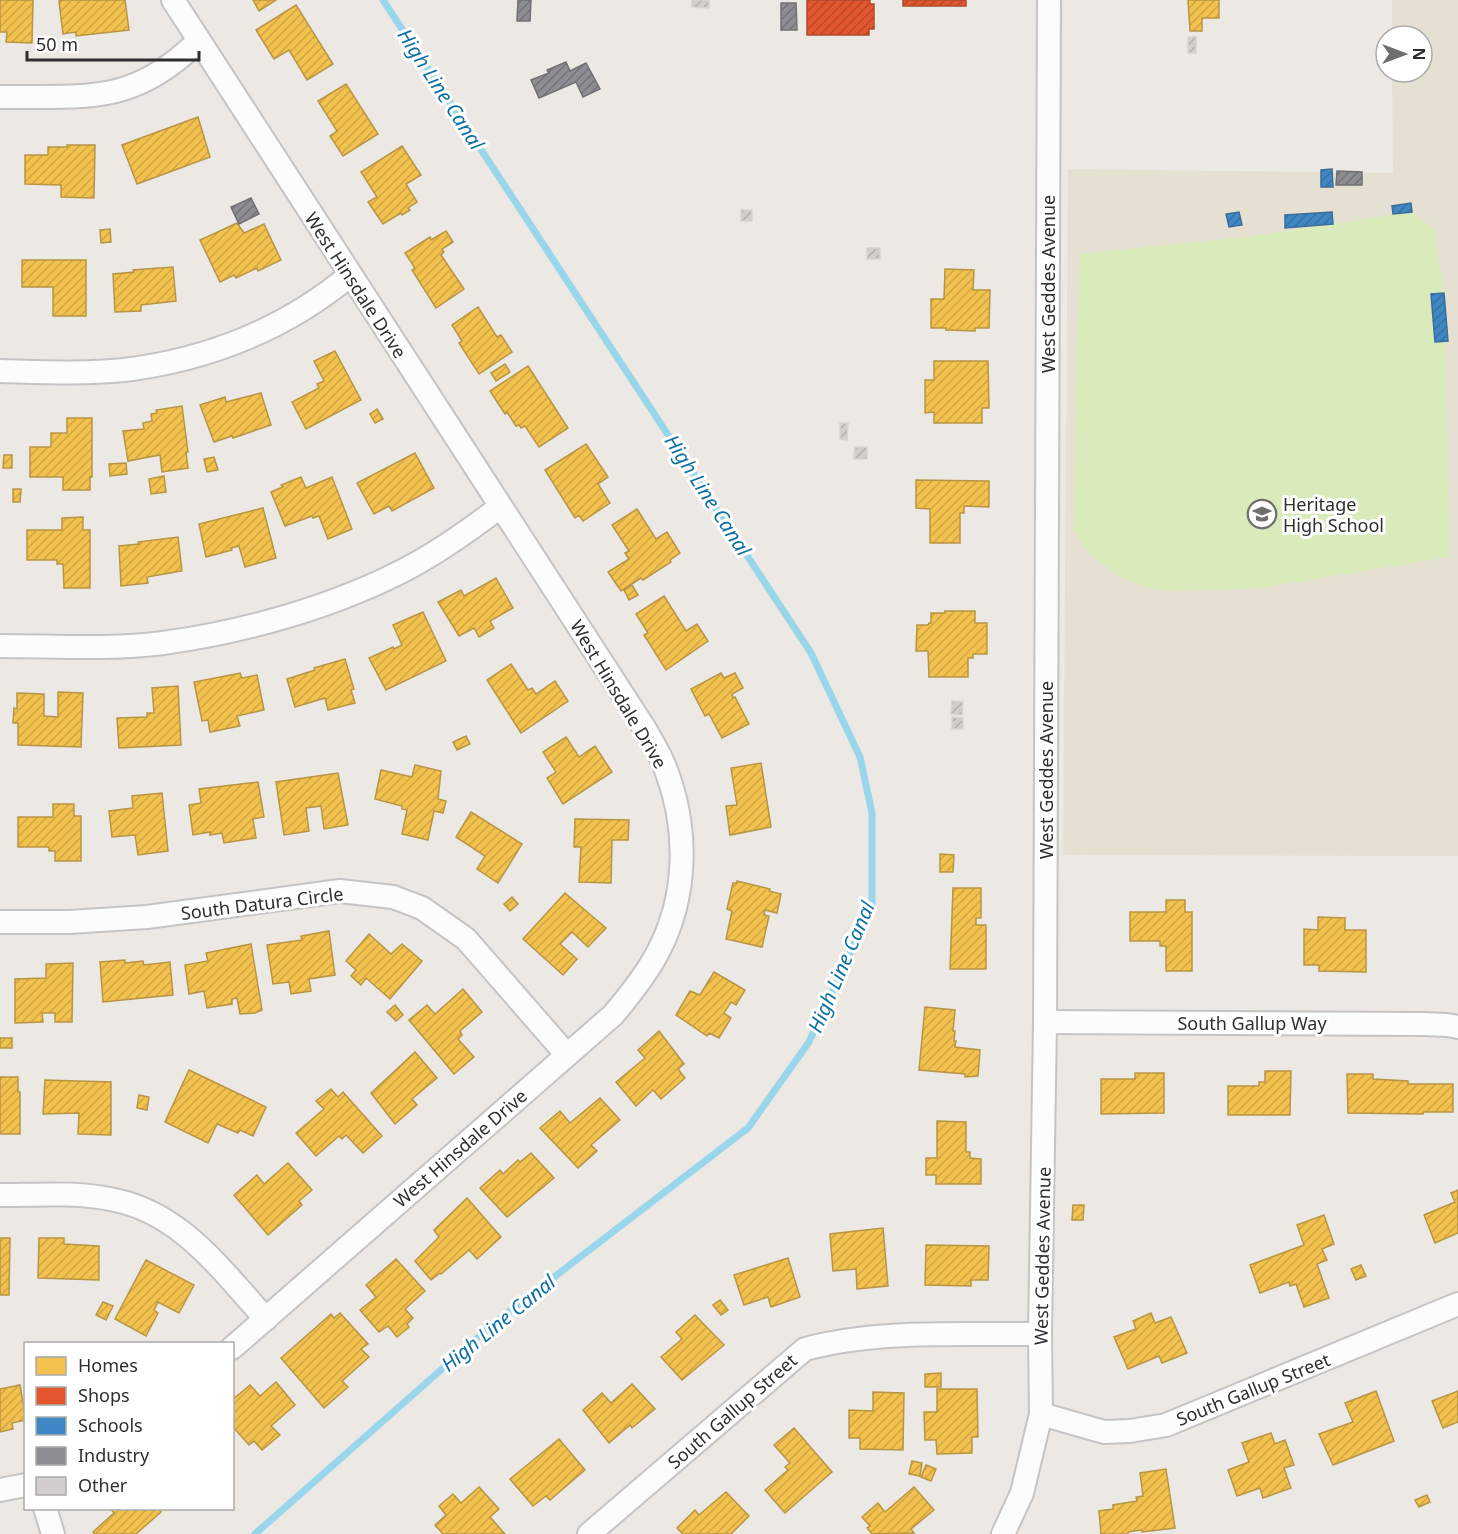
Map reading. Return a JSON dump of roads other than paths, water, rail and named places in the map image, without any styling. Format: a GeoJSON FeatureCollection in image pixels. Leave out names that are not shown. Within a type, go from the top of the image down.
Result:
{"type":"FeatureCollection","features":[{"type":"Feature","properties":{"kind":"street","name":"West Hinsdale Drive"},"geometry":{"type":"LineString","coordinates":[[173,0],[658,752],[666,770],[676,806],[683,858],[678,895],[659,951],[639,985],[613,1015],[234,1346]]}},
{"type":"Feature","properties":{"kind":"street","name":"West Geddes Avenue"},"geometry":{"type":"LineString","coordinates":[[1003,1534],[1022,1493],[1041,1414],[1049,0]]}},
{"type":"Feature","properties":{"kind":"street"},"geometry":{"type":"LineString","coordinates":[[0,97],[90,96],[128,89],[153,78],[180,59],[198,41]]}},
{"type":"Feature","properties":{"kind":"street"},"geometry":{"type":"LineString","coordinates":[[0,371],[77,373],[125,370],[187,358],[218,349],[282,322],[325,296],[350,275]]}},
{"type":"Feature","properties":{"kind":"street"},"geometry":{"type":"LineString","coordinates":[[0,646],[106,647],[162,643],[230,632],[288,616],[359,591],[408,569],[472,529],[500,507]]}},
{"type":"Feature","properties":{"kind":"street","name":"South Datura Circle"},"geometry":{"type":"LineString","coordinates":[[0,922],[69,922],[147,917],[340,891],[393,897],[422,908],[465,939],[567,1055]]}},
{"type":"Feature","properties":{"kind":"street","name":"South Gallup Way"},"geometry":{"type":"LineString","coordinates":[[1045,1022],[1423,1024],[1458,1027]]}},
{"type":"Feature","properties":{"kind":"street"},"geometry":{"type":"LineString","coordinates":[[0,1195],[109,1198],[129,1203],[161,1216],[182,1230],[266,1319]]}},
{"type":"Feature","properties":{"kind":"street","name":"South Gallup Street"},"geometry":{"type":"LineString","coordinates":[[1041,1414],[1104,1432],[1130,1431],[1166,1425],[1458,1304]]}},
{"type":"Feature","properties":{"kind":"street","name":"South Gallup Street"},"geometry":{"type":"LineString","coordinates":[[589,1534],[805,1349],[834,1341],[867,1336],[1040,1334]]}},
{"type":"Feature","properties":{"kind":"street"},"geometry":{"type":"LineString","coordinates":[[0,1490],[24,1485]]}},
{"type":"Feature","properties":{"kind":"street"},"geometry":{"type":"LineString","coordinates":[[45,1510],[53,1534]]}},
{"type":"Feature","properties":{"kind":"waterway","name":"High Line Canal"},"geometry":{"type":"LineString","coordinates":[[255,1534],[493,1324],[748,1128],[809,1042],[872,905],[872,813],[860,757],[811,653],[383,0]]}},
{"type":"Feature","properties":{"kind":"place","name":"Heritage High School"},"geometry":{"type":"Point","coordinates":[1262,514]}}]}
